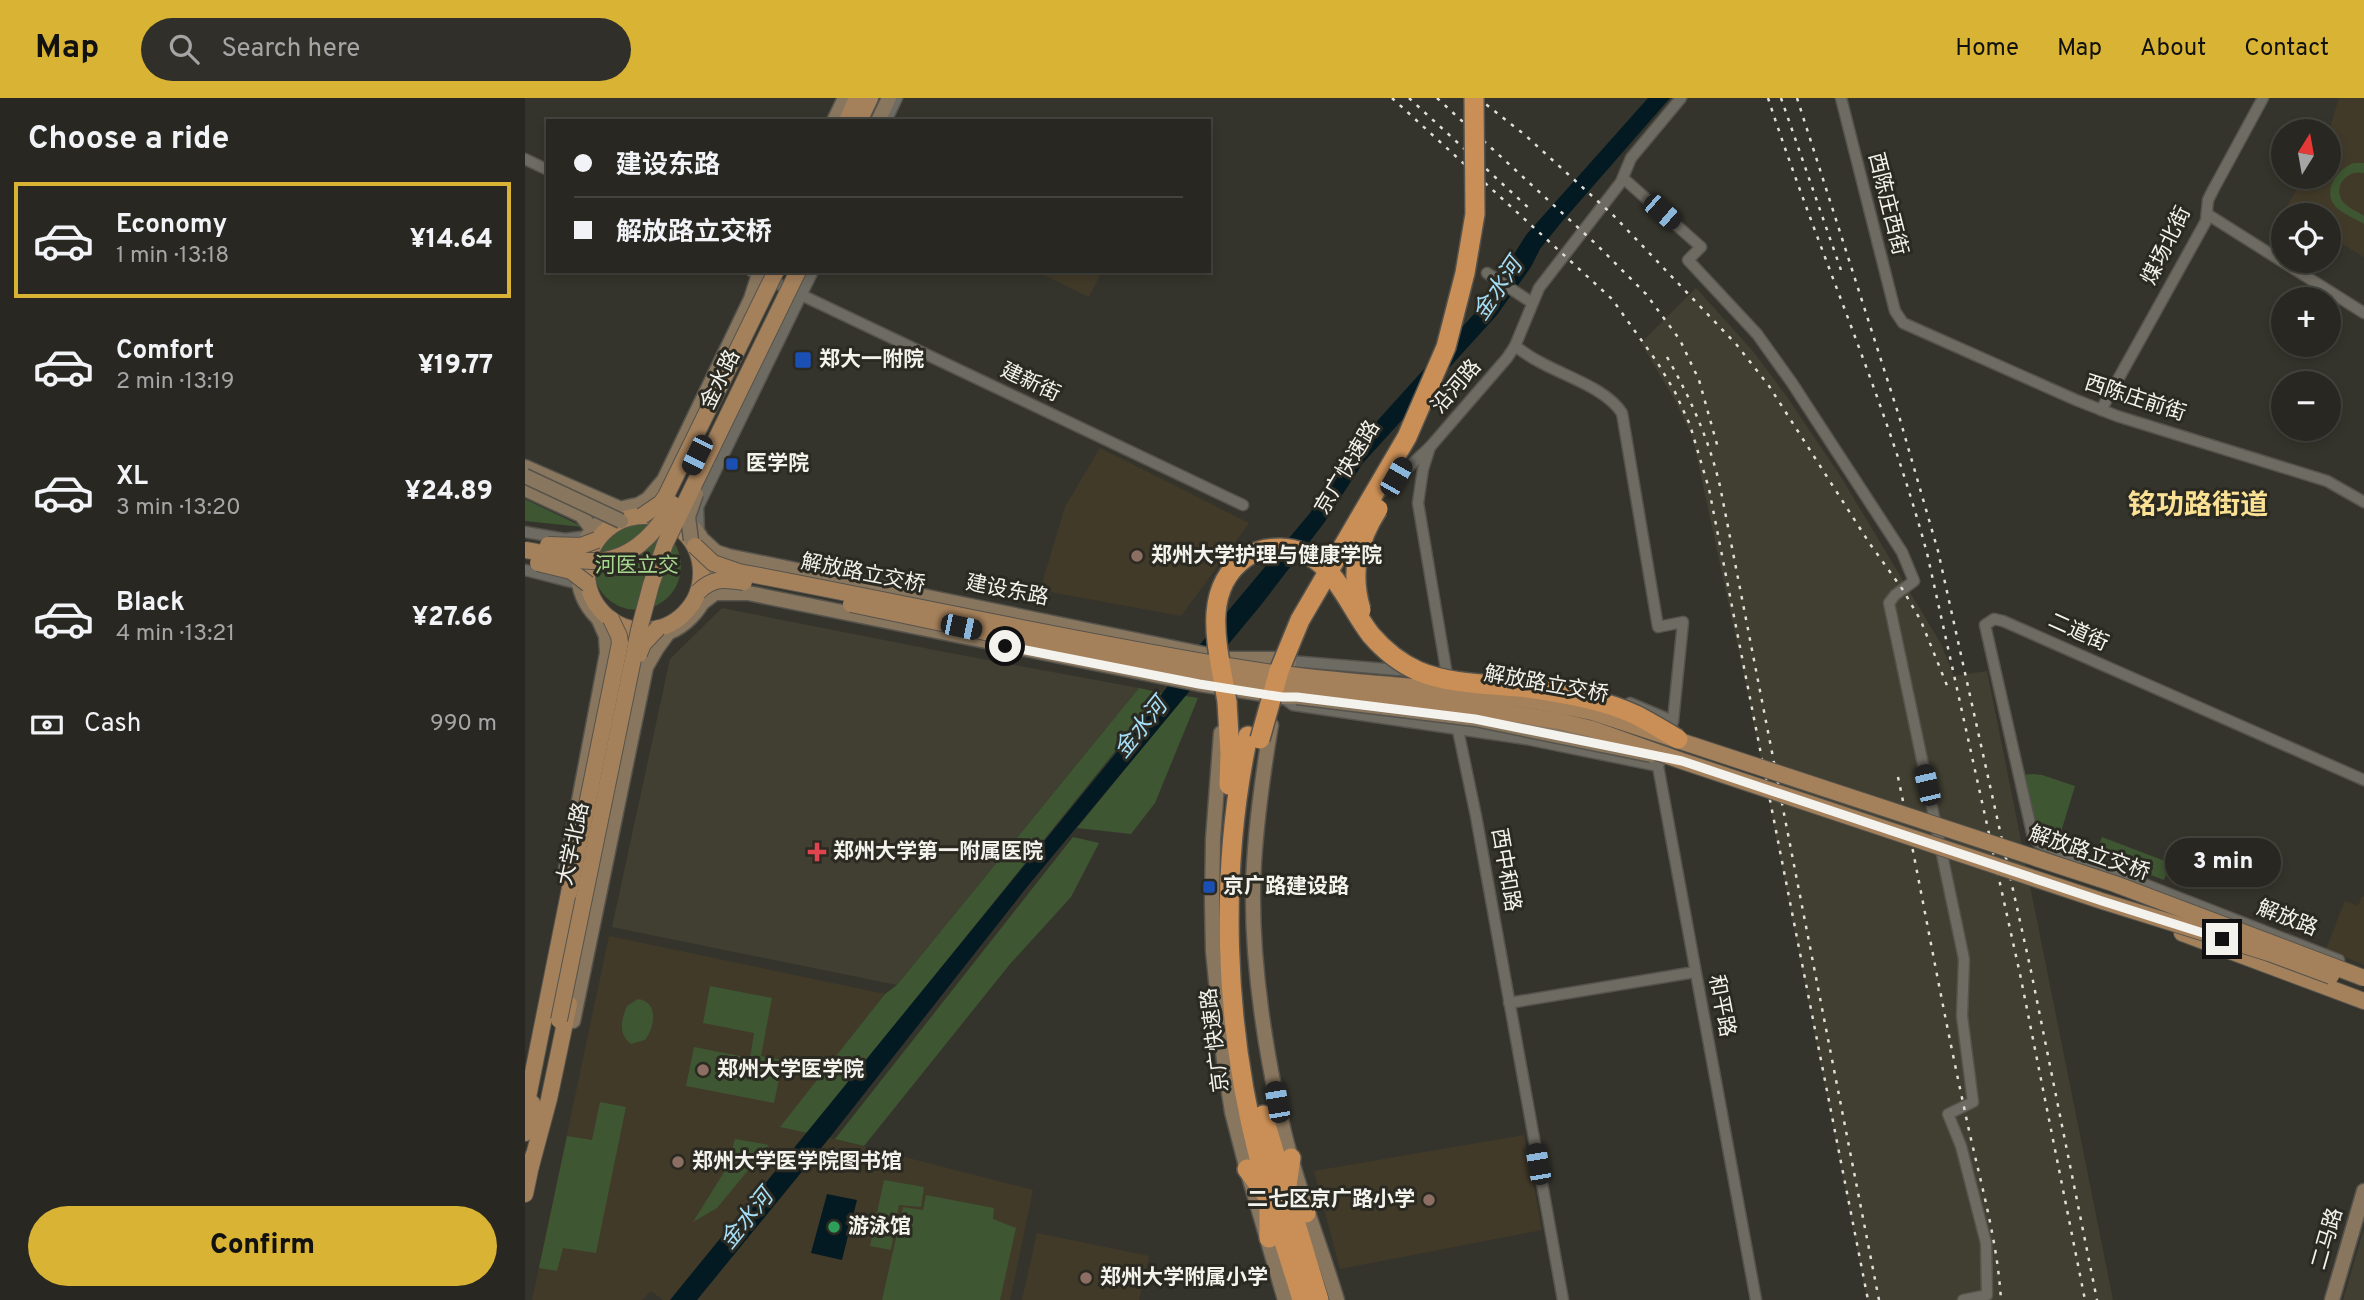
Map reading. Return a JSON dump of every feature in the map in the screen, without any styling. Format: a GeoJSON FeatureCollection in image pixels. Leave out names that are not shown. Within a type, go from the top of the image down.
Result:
{"type":"FeatureCollection","features":[{"type":"Feature","properties":{"kind":"highway","name":"京广快速路"},"geometry":{"type":"LineString","coordinates":[[1262,1141],[1241,1069],[1234,998],[1231,910],[1233,845],[1241,772],[1254,711],[1290,615],[1397,432],[1434,343],[1454,271],[1463,213],[1462,98]]}},
{"type":"Feature","properties":{"kind":"highway","name":"京广快速路"},"geometry":{"type":"LineString","coordinates":[[1262,1141],[1243,935],[1245,846],[1251,786],[1260,739],[1279,671],[1300,620],[1407,437],[1437,370],[1465,273],[1475,214],[1474,98]]}},
{"type":"Feature","properties":{"kind":"highway"},"geometry":{"type":"LineString","coordinates":[[1370,634],[1357,597],[1355,571],[1358,556],[1374,516],[1409,456],[1432,407],[1463,332],[1475,284],[1483,208],[1476,188]]}},
{"type":"Feature","properties":{"kind":"highway"},"geometry":{"type":"LineString","coordinates":[[1234,998],[1226,972],[1224,948],[1224,865],[1230,753],[1227,702],[1215,618],[1219,590],[1231,571],[1255,552],[1266,548],[1284,548],[1300,551],[1322,564],[1370,634],[1397,659],[1425,673],[1578,698],[1675,730]]}},
{"type":"Feature","properties":{"kind":"highway"},"geometry":{"type":"LineString","coordinates":[[1262,1141],[1286,1193],[1318,1300]]}},
{"type":"Feature","properties":{"kind":"highway"},"geometry":{"type":"LineString","coordinates":[[1262,1141],[1302,1300]]}},
{"type":"Feature","properties":{"kind":"highway"},"geometry":{"type":"LineString","coordinates":[[1286,1193],[1291,1158]]}},
{"type":"Feature","properties":{"kind":"highway"},"geometry":{"type":"LineString","coordinates":[[1247,1168],[1269,1198],[1269,1238]]}},
{"type":"Feature","properties":{"kind":"highway"},"geometry":{"type":"LineString","coordinates":[[1286,1193],[1307,1213]]}},
{"type":"Feature","properties":{"kind":"main road"},"geometry":{"type":"LineString","coordinates":[[848,119],[857,98]]}},
{"type":"Feature","properties":{"kind":"main road"},"geometry":{"type":"LineString","coordinates":[[860,119],[870,98]]}},
{"type":"Feature","properties":{"kind":"main road"},"geometry":{"type":"LineString","coordinates":[[872,119],[882,98]]}},
{"type":"Feature","properties":{"kind":"main road"},"geometry":{"type":"LineString","coordinates":[[592,535],[606,531],[621,515],[661,503],[666,496],[775,273]]}},
{"type":"Feature","properties":{"kind":"main road","name":"金水路"},"geometry":{"type":"LineString","coordinates":[[678,506],[785,273]]}},
{"type":"Feature","properties":{"kind":"main road","name":"金水路"},"geometry":{"type":"LineString","coordinates":[[678,506],[797,273]]}},
{"type":"Feature","properties":{"kind":"main road"},"geometry":{"type":"LineString","coordinates":[[525,550],[590,562],[608,559],[636,548],[678,506]]}},
{"type":"Feature","properties":{"kind":"main road","name":"大学北路"},"geometry":{"type":"LineString","coordinates":[[525,1195],[555,1019],[631,628],[642,582],[678,506]]}},
{"type":"Feature","properties":{"kind":"main road","name":"大学北路"},"geometry":{"type":"LineString","coordinates":[[525,1133],[555,1019],[646,603],[678,506]]}},
{"type":"Feature","properties":{"kind":"main road","name":"解放路立交桥"},"geometry":{"type":"LineString","coordinates":[[640,511],[680,528],[697,540],[713,563],[739,572],[1235,668],[1551,703],[1675,730],[2115,884],[2364,978]]}},
{"type":"Feature","properties":{"kind":"main road"},"geometry":{"type":"LineString","coordinates":[[525,540],[570,547],[589,544],[592,535]]}},
{"type":"Feature","properties":{"kind":"main road"},"geometry":{"type":"LineString","coordinates":[[583,584],[592,535]]}},
{"type":"Feature","properties":{"kind":"main road"},"geometry":{"type":"LineString","coordinates":[[531,1166],[549,1099],[592,897],[640,653],[643,644],[681,617],[700,598],[701,569],[697,540]]}},
{"type":"Feature","properties":{"kind":"main road"},"geometry":{"type":"LineString","coordinates":[[525,561],[571,571],[619,636],[525,1112]]}},
{"type":"Feature","properties":{"kind":"main road","name":"解放路立交桥"},"geometry":{"type":"LineString","coordinates":[[700,598],[705,585],[717,579],[746,582],[1038,643],[1234,680],[1447,703],[1559,721],[1615,736],[1682,761],[2102,901],[2269,953],[2364,988]]}},
{"type":"Feature","properties":{"kind":"main road"},"geometry":{"type":"LineString","coordinates":[[605,620],[631,628],[663,631]]}},
{"type":"Feature","properties":{"kind":"main road"},"geometry":{"type":"LineString","coordinates":[[2102,901],[2364,1001]]}},
{"type":"Feature","properties":{"kind":"street"},"geometry":{"type":"LineString","coordinates":[[835,119],[845,98]]}},
{"type":"Feature","properties":{"kind":"street"},"geometry":{"type":"LineString","coordinates":[[879,119],[889,98]]}},
{"type":"Feature","properties":{"kind":"street"},"geometry":{"type":"LineString","coordinates":[[887,119],[897,98]]}},
{"type":"Feature","properties":{"kind":"street","name":"沿河路"},"geometry":{"type":"LineString","coordinates":[[1283,660],[1311,588],[1345,531],[1390,483],[1430,447],[1507,358],[1515,346],[1531,302],[1553,267],[1623,178],[1631,158],[1681,98]]}},
{"type":"Feature","properties":{"kind":"street","name":"西陈庄西街"},"geometry":{"type":"LineString","coordinates":[[1841,98],[1899,318]]}},
{"type":"Feature","properties":{"kind":"street","name":"煤场北街"},"geometry":{"type":"LineString","coordinates":[[2101,410],[2206,221],[2208,200],[2263,98]]}},
{"type":"Feature","properties":{"kind":"street"},"geometry":{"type":"LineString","coordinates":[[525,159],[546,169]]}},
{"type":"Feature","properties":{"kind":"street"},"geometry":{"type":"LineString","coordinates":[[1623,178],[1701,247],[1688,260],[1757,334],[1792,383],[1902,552],[1914,581],[1895,594],[1889,603],[1964,959],[1962,1016],[1973,1102],[1948,1114],[1961,1146],[1986,1243],[1987,1295],[1963,1300]]}},
{"type":"Feature","properties":{"kind":"street"},"geometry":{"type":"LineString","coordinates":[[2207,214],[2364,313]]}},
{"type":"Feature","properties":{"kind":"street"},"geometry":{"type":"LineString","coordinates":[[640,511],[664,480],[751,299],[757,273]]}},
{"type":"Feature","properties":{"kind":"street","name":"建新街"},"geometry":{"type":"LineString","coordinates":[[757,273],[1243,505]]}},
{"type":"Feature","properties":{"kind":"street"},"geometry":{"type":"LineString","coordinates":[[697,540],[688,517],[694,497],[803,273]]}},
{"type":"Feature","properties":{"kind":"street"},"geometry":{"type":"LineString","coordinates":[[697,540],[698,507],[812,273]]}},
{"type":"Feature","properties":{"kind":"street"},"geometry":{"type":"LineString","coordinates":[[1487,273],[1531,302]]}},
{"type":"Feature","properties":{"kind":"street","name":"西陈庄前街"},"geometry":{"type":"LineString","coordinates":[[1899,318],[1910,326],[2101,410],[2327,481],[2364,502]]}},
{"type":"Feature","properties":{"kind":"street","name":"和平路"},"geometry":{"type":"LineString","coordinates":[[1515,346],[1536,360],[1602,393],[1615,402],[1622,413],[1658,627],[1683,622],[1675,730],[1658,766],[1756,1300]]}},
{"type":"Feature","properties":{"kind":"street","name":"西中和路"},"geometry":{"type":"LineString","coordinates":[[1430,447],[1423,469],[1418,503],[1563,1300]]}},
{"type":"Feature","properties":{"kind":"street"},"geometry":{"type":"LineString","coordinates":[[525,467],[621,515]]}},
{"type":"Feature","properties":{"kind":"street"},"geometry":{"type":"LineString","coordinates":[[525,476],[621,515]]}},
{"type":"Feature","properties":{"kind":"street"},"geometry":{"type":"LineString","coordinates":[[525,489],[581,515],[592,535],[565,539],[525,533]]}},
{"type":"Feature","properties":{"kind":"street","name":"建设东路"},"geometry":{"type":"LineString","coordinates":[[697,540],[728,556],[1226,658]]}},
{"type":"Feature","properties":{"kind":"street"},"geometry":{"type":"LineString","coordinates":[[525,570],[583,584]]}},
{"type":"Feature","properties":{"kind":"street"},"geometry":{"type":"LineString","coordinates":[[700,598],[715,593],[748,593],[1199,684],[1475,719],[1682,761]]}},
{"type":"Feature","properties":{"kind":"street","name":"二道街"},"geometry":{"type":"LineString","coordinates":[[2039,843],[2030,832],[1985,625],[1994,619],[2364,780]]}},
{"type":"Feature","properties":{"kind":"street"},"geometry":{"type":"LineString","coordinates":[[605,620],[615,631],[632,636],[650,637],[663,631]]}},
{"type":"Feature","properties":{"kind":"street"},"geometry":{"type":"LineString","coordinates":[[528,1093],[530,1056],[607,653],[605,620]]}},
{"type":"Feature","properties":{"kind":"street"},"geometry":{"type":"LineString","coordinates":[[549,1099],[563,1069],[646,667],[663,631]]}},
{"type":"Feature","properties":{"kind":"street"},"geometry":{"type":"LineString","coordinates":[[1247,1168],[1224,1061],[1213,951],[1213,839],[1226,658],[1283,660],[1502,679],[1590,693],[1639,706],[1675,730]]}},
{"type":"Feature","properties":{"kind":"street"},"geometry":{"type":"LineString","coordinates":[[1283,660],[1285,697],[1261,799],[1253,890],[1254,926],[1265,1031],[1277,1102],[1307,1213],[1337,1300]]}},
{"type":"Feature","properties":{"kind":"street"},"geometry":{"type":"LineString","coordinates":[[1285,697],[1293,705],[1580,748],[1658,766]]}},
{"type":"Feature","properties":{"kind":"street","name":"解放路"},"geometry":{"type":"LineString","coordinates":[[2039,843],[2364,970]]}},
{"type":"Feature","properties":{"kind":"street"},"geometry":{"type":"LineString","coordinates":[[1509,1003],[1695,972]]}},
{"type":"Feature","properties":{"kind":"street","name":"二马路"},"geometry":{"type":"LineString","coordinates":[[2332,1300],[2364,1191]]}},
{"type":"Feature","properties":{"kind":"street"},"geometry":{"type":"LineString","coordinates":[[1269,1238],[1285,1300]]}},
{"type":"Feature","properties":{"kind":"shaded area"},"geometry":{"type":"Polygon","coordinates":[[[2339,98],[2364,98],[2364,257],[2341,243],[2341,203],[2289,203],[2297,189],[2341,189],[2341,119],[2333,119],[2339,98]]]}},
{"type":"Feature","properties":{"kind":"shaded area"},"geometry":{"type":"Polygon","coordinates":[[[1040,273],[1101,273],[1089,297],[1040,273]]]}},
{"type":"Feature","properties":{"kind":"shaded area"},"geometry":{"type":"Polygon","coordinates":[[[1696,288],[1752,350],[1841,477],[1941,644],[1954,676],[1987,671],[2113,1300],[1867,1300],[1747,689],[1693,439],[1676,402],[1641,343],[1696,288]]]}},
{"type":"Feature","properties":{"kind":"shaded area","name":"郑州大学护理与健康学院"},"geometry":{"type":"Polygon","coordinates":[[[1100,448],[1249,523],[1181,616],[1040,590],[1065,507],[1100,448]]]}},
{"type":"Feature","properties":{"kind":"shaded area","name":"郑州大学第一附属医院"},"geometry":{"type":"Polygon","coordinates":[[[722,608],[1139,688],[897,985],[612,927],[670,659],[722,608]]]}},
{"type":"Feature","properties":{"kind":"shaded area"},"geometry":{"type":"Polygon","coordinates":[[[2362,896],[2364,965],[2326,949],[2345,901],[2358,906],[2362,896]]]}},
{"type":"Feature","properties":{"kind":"shaded area","name":"郑州大学医学院"},"geometry":{"type":"Polygon","coordinates":[[[609,936],[885,994],[781,1127],[1033,1190],[1010,1300],[663,1300],[651,1291],[642,1300],[532,1300],[609,936]]]}},
{"type":"Feature","properties":{"kind":"shaded area","name":"二七区京广路小学"},"geometry":{"type":"Polygon","coordinates":[[[1524,1135],[1542,1230],[1340,1269],[1314,1171],[1524,1135]]]}},
{"type":"Feature","properties":{"kind":"shaded area"},"geometry":{"type":"Polygon","coordinates":[[[2364,1228],[2364,1300],[2343,1300],[2364,1228]]]}},
{"type":"Feature","properties":{"kind":"shaded area","name":"郑州大学附属小学"},"geometry":{"type":"Polygon","coordinates":[[[1037,1233],[1149,1256],[1139,1300],[1022,1300],[1037,1233]]]}},
{"type":"Feature","properties":{"kind":"green space"},"geometry":{"type":"Polygon","coordinates":[[[2364,163],[2364,173],[2352,174],[2341,183],[2341,171],[2347,166],[2364,163]]]}},
{"type":"Feature","properties":{"kind":"green space"},"geometry":{"type":"Polygon","coordinates":[[[2330,189],[2339,189],[2344,203],[2364,216],[2364,224],[2341,211],[2341,203],[2333,203],[2330,189]]]}},
{"type":"Feature","properties":{"kind":"green space"},"geometry":{"type":"Polygon","coordinates":[[[525,499],[583,527],[525,521],[525,499]]]}},
{"type":"Feature","properties":{"kind":"green space","name":"河医立交"},"geometry":{"type":"Polygon","coordinates":[[[637,522],[654,525],[668,535],[678,549],[681,566],[678,583],[668,597],[654,607],[637,610],[620,607],[606,597],[596,583],[593,566],[596,549],[606,535],[620,525],[637,522]]]}},
{"type":"Feature","properties":{"kind":"green space"},"geometry":{"type":"Polygon","coordinates":[[[1139,688],[1162,693],[808,1133],[780,1127],[885,994],[897,985],[1139,688]]]}},
{"type":"Feature","properties":{"kind":"green space"},"geometry":{"type":"Polygon","coordinates":[[[1185,696],[1198,698],[1155,803],[1131,834],[1077,828],[1185,696]]]}},
{"type":"Feature","properties":{"kind":"green space"},"geometry":{"type":"Polygon","coordinates":[[[2033,774],[2075,786],[2057,845],[2037,836],[2022,775],[2033,774]]]}},
{"type":"Feature","properties":{"kind":"green space"},"geometry":{"type":"Polygon","coordinates":[[[1073,837],[1099,843],[1071,897],[1010,964],[864,1146],[835,1139],[1073,837]]]}},
{"type":"Feature","properties":{"kind":"green space"},"geometry":{"type":"Polygon","coordinates":[[[2102,837],[2170,863],[2164,880],[2095,854],[2102,837]]]}},
{"type":"Feature","properties":{"kind":"green space"},"geometry":{"type":"Polygon","coordinates":[[[710,986],[772,998],[761,1056],[783,1060],[774,1103],[686,1086],[694,1047],[750,1058],[754,1033],[703,1023],[710,986]]]}},
{"type":"Feature","properties":{"kind":"green space"},"geometry":{"type":"Polygon","coordinates":[[[638,999],[649,1005],[653,1022],[645,1040],[631,1044],[624,1036],[622,1022],[627,1006],[638,999]]]}},
{"type":"Feature","properties":{"kind":"green space"},"geometry":{"type":"Polygon","coordinates":[[[600,1102],[626,1107],[596,1253],[563,1248],[557,1271],[539,1268],[567,1136],[592,1140],[600,1102]]]}},
{"type":"Feature","properties":{"kind":"green space"},"geometry":{"type":"Polygon","coordinates":[[[735,1139],[769,1145],[717,1208],[693,1222],[726,1169],[735,1139]]]}},
{"type":"Feature","properties":{"kind":"green space"},"geometry":{"type":"Polygon","coordinates":[[[884,1180],[924,1187],[921,1207],[899,1205],[891,1250],[870,1246],[884,1180]]]}},
{"type":"Feature","properties":{"kind":"green space"},"geometry":{"type":"Polygon","coordinates":[[[926,1195],[994,1208],[993,1219],[1016,1228],[1000,1300],[882,1300],[903,1207],[923,1210],[926,1195]]]}},
{"type":"Feature","properties":{"kind":"water","name":"金水河"},"geometry":{"type":"Polygon","coordinates":[[[1648,98],[1670,98],[1540,249],[1531,267],[1497,315],[1363,463],[1324,523],[1261,605],[1027,887],[831,1136],[697,1300],[670,1300],[1125,742],[1197,648],[1310,513],[1349,452],[1483,304],[1526,235],[1648,98]]]}},
{"type":"Feature","properties":{"kind":"water","name":"游泳馆"},"geometry":{"type":"Polygon","coordinates":[[[827,1194],[857,1200],[842,1260],[811,1253],[827,1194]]]}},
{"type":"Feature","properties":{"kind":"railway"},"geometry":{"type":"LineString","coordinates":[[1392,98],[1612,299],[1657,362],[1690,425],[1709,489],[1868,1300]]}},
{"type":"Feature","properties":{"kind":"railway"},"geometry":{"type":"LineString","coordinates":[[1409,98],[1532,211]]}},
{"type":"Feature","properties":{"kind":"railway"},"geometry":{"type":"LineString","coordinates":[[1437,98],[1597,245],[1646,294],[1680,340],[1699,380],[1718,448]]}},
{"type":"Feature","properties":{"kind":"railway"},"geometry":{"type":"LineString","coordinates":[[1478,98],[1525,135],[1614,216],[1736,344],[1769,386],[1870,544],[1903,590],[1921,621],[1948,688]]}},
{"type":"Feature","properties":{"kind":"railway"},"geometry":{"type":"LineString","coordinates":[[1768,98],[1891,438],[1927,553],[2020,974],[2085,1300]]}},
{"type":"Feature","properties":{"kind":"railway"},"geometry":{"type":"LineString","coordinates":[[1781,98],[1841,270]]}},
{"type":"Feature","properties":{"kind":"railway"},"geometry":{"type":"LineString","coordinates":[[1797,98],[1899,416],[1938,551],[2031,971],[2097,1300]]}},
{"type":"Feature","properties":{"kind":"railway"},"geometry":{"type":"LineString","coordinates":[[1667,357],[1698,420],[1720,486],[1879,1300]]}},
{"type":"Feature","properties":{"kind":"railway"},"geometry":{"type":"LineString","coordinates":[[1898,777],[1955,1066],[1991,1227],[2001,1300]]}},
{"type":"Feature","properties":{"kind":"place","name":"郑大一附院"},"geometry":{"type":"Point","coordinates":[803,360]}},
{"type":"Feature","properties":{"kind":"place","name":"医学院"},"geometry":{"type":"Point","coordinates":[732,464]}},
{"type":"Feature","properties":{"kind":"place","name":"郑州大学护理与健康学院"},"geometry":{"type":"Point","coordinates":[1137,556]}},
{"type":"Feature","properties":{"kind":"place","name":"郑州大学第一附属医院"},"geometry":{"type":"Point","coordinates":[817,852]}},
{"type":"Feature","properties":{"kind":"place","name":"京广路建设路"},"geometry":{"type":"Point","coordinates":[1209,887]}},
{"type":"Feature","properties":{"kind":"place","name":"郑州大学医学院"},"geometry":{"type":"Point","coordinates":[703,1070]}},
{"type":"Feature","properties":{"kind":"place","name":"郑州大学医学院图书馆"},"geometry":{"type":"Point","coordinates":[678,1162]}},
{"type":"Feature","properties":{"kind":"place","name":"二七区京广路小学"},"geometry":{"type":"Point","coordinates":[1429,1200]}},
{"type":"Feature","properties":{"kind":"place","name":"游泳馆"},"geometry":{"type":"Point","coordinates":[834,1227]}},
{"type":"Feature","properties":{"kind":"place","name":"郑州大学附属小学"},"geometry":{"type":"Point","coordinates":[1086,1278]}},
{"type":"Feature","properties":{"kind":"district","name":"铭功路街道"},"geometry":{"type":"Point","coordinates":[2198,507]}},
{"type":"Feature","properties":{"kind":"route"},"geometry":{"type":"LineString","coordinates":[[1005,646],[1199,684],[1282,697],[1475,719],[1682,761],[2222,939]]}}]}
